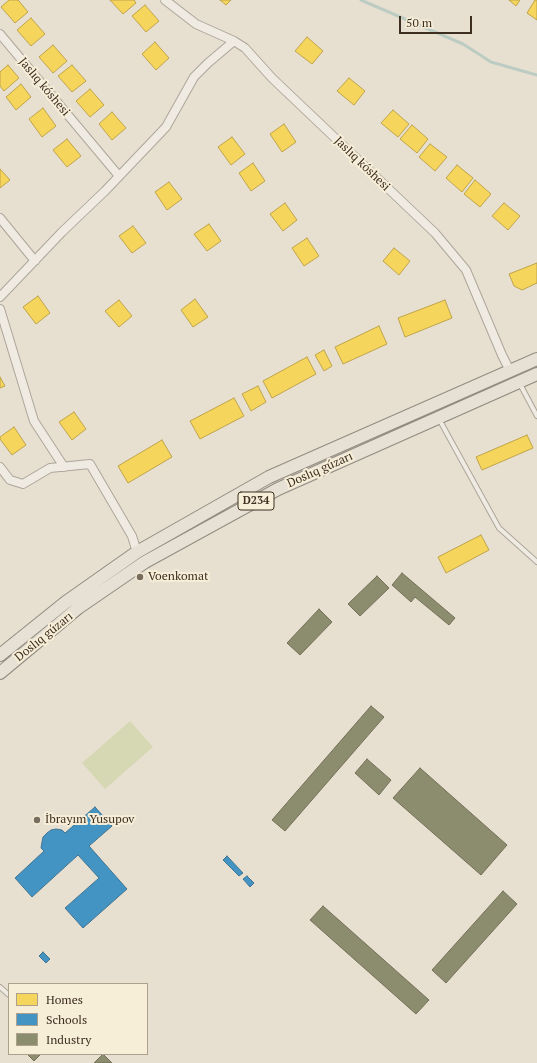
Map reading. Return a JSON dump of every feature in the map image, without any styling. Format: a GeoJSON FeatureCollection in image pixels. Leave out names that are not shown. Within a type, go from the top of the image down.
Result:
{"type":"FeatureCollection","features":[{"type":"Feature","properties":{"kind":"main road","name":"Doslıq gúzarı"},"geometry":{"type":"LineString","coordinates":[[0,655],[66,602],[137,552],[269,477],[537,360]]}},
{"type":"Feature","properties":{"kind":"main road","name":"Doslıq gúzarı"},"geometry":{"type":"LineString","coordinates":[[0,672],[78,608],[145,562],[278,489],[537,374]]}},
{"type":"Feature","properties":{"kind":"street","name":"Jaslıq kóshesi"},"geometry":{"type":"LineString","coordinates":[[165,0],[196,24],[234,41],[245,48],[272,78],[435,233],[466,270],[510,371]]}},
{"type":"Feature","properties":{"kind":"street","name":"Jaslıq kóshesi"},"geometry":{"type":"LineString","coordinates":[[0,34],[119,176]]}},
{"type":"Feature","properties":{"kind":"street"},"geometry":{"type":"LineString","coordinates":[[0,297],[166,127],[194,77],[234,41]]}},
{"type":"Feature","properties":{"kind":"street"},"geometry":{"type":"LineString","coordinates":[[0,218],[34,261]]}},
{"type":"Feature","properties":{"kind":"street"},"geometry":{"type":"LineString","coordinates":[[0,309],[34,421],[64,467]]}},
{"type":"Feature","properties":{"kind":"street"},"geometry":{"type":"LineString","coordinates":[[0,467],[10,480],[23,484],[50,468],[90,464],[132,536],[137,552]]}},
{"type":"Feature","properties":{"kind":"lane"},"geometry":{"type":"LineString","coordinates":[[519,382],[537,416]]}},
{"type":"Feature","properties":{"kind":"lane"},"geometry":{"type":"LineString","coordinates":[[439,417],[499,528],[537,562]]}},
{"type":"Feature","properties":{"kind":"lane"},"geometry":{"type":"LineString","coordinates":[[0,986],[8,994]]}},
{"type":"Feature","properties":{"kind":"green space"},"geometry":{"type":"Polygon","coordinates":[[[130,721],[153,747],[105,789],[82,763],[130,721]]]}},
{"type":"Feature","properties":{"kind":"building: Homes"},"geometry":{"type":"Polygon","coordinates":[[[9,0],[18,0],[28,12],[15,23],[1,7],[9,0]]]}},
{"type":"Feature","properties":{"kind":"building: Homes"},"geometry":{"type":"Polygon","coordinates":[[[110,0],[134,0],[136,3],[123,14],[110,0]]]}},
{"type":"Feature","properties":{"kind":"building: Homes"},"geometry":{"type":"Polygon","coordinates":[[[220,0],[231,0],[226,5],[220,0]]]}},
{"type":"Feature","properties":{"kind":"building: Homes"},"geometry":{"type":"Polygon","coordinates":[[[509,0],[520,0],[516,6],[509,0]]]}},
{"type":"Feature","properties":{"kind":"building: Homes"},"geometry":{"type":"Polygon","coordinates":[[[535,0],[537,0],[537,20],[527,13],[535,0]]]}},
{"type":"Feature","properties":{"kind":"building: Homes"},"geometry":{"type":"Polygon","coordinates":[[[145,5],[159,21],[146,32],[132,16],[145,5]]]}},
{"type":"Feature","properties":{"kind":"building: Homes"},"geometry":{"type":"Polygon","coordinates":[[[31,18],[45,34],[31,46],[17,30],[31,18]]]}},
{"type":"Feature","properties":{"kind":"building: Homes"},"geometry":{"type":"Polygon","coordinates":[[[307,37],[323,51],[312,64],[295,51],[307,37]]]}},
{"type":"Feature","properties":{"kind":"building: Homes"},"geometry":{"type":"Polygon","coordinates":[[[155,42],[169,58],[156,70],[142,54],[155,42]]]}},
{"type":"Feature","properties":{"kind":"building: Homes"},"geometry":{"type":"Polygon","coordinates":[[[53,45],[67,61],[53,73],[39,57],[53,45]]]}},
{"type":"Feature","properties":{"kind":"building: Homes"},"geometry":{"type":"Polygon","coordinates":[[[8,65],[19,78],[4,91],[0,86],[0,72],[8,65]]]}},
{"type":"Feature","properties":{"kind":"building: Homes"},"geometry":{"type":"Polygon","coordinates":[[[72,65],[86,81],[72,92],[58,76],[72,65]]]}},
{"type":"Feature","properties":{"kind":"building: Homes"},"geometry":{"type":"Polygon","coordinates":[[[349,78],[365,91],[354,105],[337,91],[349,78]]]}},
{"type":"Feature","properties":{"kind":"building: Homes"},"geometry":{"type":"Polygon","coordinates":[[[21,84],[31,97],[16,110],[6,97],[21,84]]]}},
{"type":"Feature","properties":{"kind":"building: Homes"},"geometry":{"type":"Polygon","coordinates":[[[90,89],[104,105],[90,117],[76,101],[90,89]]]}},
{"type":"Feature","properties":{"kind":"building: Homes"},"geometry":{"type":"Polygon","coordinates":[[[43,108],[56,126],[42,137],[29,119],[43,108]]]}},
{"type":"Feature","properties":{"kind":"building: Homes"},"geometry":{"type":"Polygon","coordinates":[[[393,110],[409,124],[398,137],[381,123],[393,110]]]}},
{"type":"Feature","properties":{"kind":"building: Homes"},"geometry":{"type":"Polygon","coordinates":[[[112,112],[126,128],[112,140],[99,124],[112,112]]]}},
{"type":"Feature","properties":{"kind":"building: Homes"},"geometry":{"type":"Polygon","coordinates":[[[284,124],[296,142],[282,152],[270,134],[284,124]]]}},
{"type":"Feature","properties":{"kind":"building: Homes"},"geometry":{"type":"Polygon","coordinates":[[[412,125],[428,139],[417,153],[400,139],[412,125]]]}},
{"type":"Feature","properties":{"kind":"building: Homes"},"geometry":{"type":"Polygon","coordinates":[[[232,137],[245,154],[231,165],[218,147],[232,137]]]}},
{"type":"Feature","properties":{"kind":"building: Homes"},"geometry":{"type":"Polygon","coordinates":[[[67,139],[81,156],[67,167],[53,150],[67,139]]]}},
{"type":"Feature","properties":{"kind":"building: Homes"},"geometry":{"type":"Polygon","coordinates":[[[430,144],[447,157],[435,171],[419,157],[430,144]]]}},
{"type":"Feature","properties":{"kind":"building: Homes"},"geometry":{"type":"Polygon","coordinates":[[[253,163],[265,181],[251,191],[239,173],[253,163]]]}},
{"type":"Feature","properties":{"kind":"building: Homes"},"geometry":{"type":"Polygon","coordinates":[[[457,165],[473,178],[462,192],[446,178],[457,165]]]}},
{"type":"Feature","properties":{"kind":"building: Homes"},"geometry":{"type":"Polygon","coordinates":[[[0,169],[10,180],[0,188],[0,169]]]}},
{"type":"Feature","properties":{"kind":"building: Homes"},"geometry":{"type":"Polygon","coordinates":[[[475,180],[491,194],[480,207],[464,194],[475,180]]]}},
{"type":"Feature","properties":{"kind":"building: Homes"},"geometry":{"type":"Polygon","coordinates":[[[169,182],[182,199],[167,210],[155,192],[169,182]]]}},
{"type":"Feature","properties":{"kind":"building: Homes"},"geometry":{"type":"Polygon","coordinates":[[[285,203],[297,220],[283,231],[270,214],[285,203]]]}},
{"type":"Feature","properties":{"kind":"building: Homes"},"geometry":{"type":"Polygon","coordinates":[[[504,203],[520,216],[508,230],[492,216],[504,203]]]}},
{"type":"Feature","properties":{"kind":"building: Homes"},"geometry":{"type":"Polygon","coordinates":[[[209,224],[221,241],[207,251],[194,234],[209,224]]]}},
{"type":"Feature","properties":{"kind":"building: Homes"},"geometry":{"type":"Polygon","coordinates":[[[133,226],[146,243],[132,253],[119,236],[133,226]]]}},
{"type":"Feature","properties":{"kind":"building: Homes"},"geometry":{"type":"Polygon","coordinates":[[[307,238],[319,256],[304,266],[292,248],[307,238]]]}},
{"type":"Feature","properties":{"kind":"building: Homes"},"geometry":{"type":"Polygon","coordinates":[[[394,248],[410,261],[399,275],[383,261],[394,248]]]}},
{"type":"Feature","properties":{"kind":"building: Homes"},"geometry":{"type":"Polygon","coordinates":[[[537,263],[537,283],[522,290],[514,286],[509,274],[537,263]]]}},
{"type":"Feature","properties":{"kind":"building: Homes"},"geometry":{"type":"Polygon","coordinates":[[[38,296],[50,313],[36,324],[23,307],[38,296]]]}},
{"type":"Feature","properties":{"kind":"building: Homes"},"geometry":{"type":"Polygon","coordinates":[[[195,299],[208,317],[193,327],[181,310],[195,299]]]}},
{"type":"Feature","properties":{"kind":"building: Homes"},"geometry":{"type":"Polygon","coordinates":[[[119,300],[132,316],[119,327],[105,311],[119,300]]]}},
{"type":"Feature","properties":{"kind":"building: Homes"},"geometry":{"type":"Polygon","coordinates":[[[445,300],[452,318],[405,337],[398,318],[445,300]]]}},
{"type":"Feature","properties":{"kind":"building: Homes"},"geometry":{"type":"Polygon","coordinates":[[[379,326],[387,344],[343,364],[335,347],[379,326]]]}},
{"type":"Feature","properties":{"kind":"building: Homes"},"geometry":{"type":"Polygon","coordinates":[[[324,350],[332,366],[324,371],[315,355],[324,350]]]}},
{"type":"Feature","properties":{"kind":"building: Homes"},"geometry":{"type":"Polygon","coordinates":[[[307,357],[316,374],[272,398],[263,381],[307,357]]]}},
{"type":"Feature","properties":{"kind":"building: Homes"},"geometry":{"type":"Polygon","coordinates":[[[0,377],[5,386],[0,388],[0,377]]]}},
{"type":"Feature","properties":{"kind":"building: Homes"},"geometry":{"type":"Polygon","coordinates":[[[258,386],[266,402],[251,411],[242,394],[258,386]]]}},
{"type":"Feature","properties":{"kind":"building: Homes"},"geometry":{"type":"Polygon","coordinates":[[[234,398],[244,416],[200,439],[190,421],[234,398]]]}},
{"type":"Feature","properties":{"kind":"building: Homes"},"geometry":{"type":"Polygon","coordinates":[[[74,412],[86,429],[72,440],[59,422],[74,412]]]}},
{"type":"Feature","properties":{"kind":"building: Homes"},"geometry":{"type":"Polygon","coordinates":[[[14,427],[26,445],[12,455],[0,437],[14,427]]]}},
{"type":"Feature","properties":{"kind":"building: Homes"},"geometry":{"type":"Polygon","coordinates":[[[527,435],[533,448],[482,470],[476,457],[527,435]]]}},
{"type":"Feature","properties":{"kind":"building: Homes"},"geometry":{"type":"Polygon","coordinates":[[[162,440],[172,457],[128,483],[118,466],[162,440]]]}},
{"type":"Feature","properties":{"kind":"building: Homes"},"geometry":{"type":"Polygon","coordinates":[[[481,535],[489,550],[446,573],[438,557],[481,535]]]}},
{"type":"Feature","properties":{"kind":"building: Schools"},"geometry":{"type":"Polygon","coordinates":[[[95,807],[112,826],[89,846],[127,889],[83,928],[65,908],[99,878],[78,855],[32,897],[15,878],[44,851],[41,848],[42,842],[43,837],[47,833],[56,829],[62,830],[65,833],[95,807]]]}},
{"type":"Feature","properties":{"kind":"building: Schools"},"geometry":{"type":"Polygon","coordinates":[[[227,856],[243,873],[239,876],[223,860],[227,856]]]}},
{"type":"Feature","properties":{"kind":"building: Schools"},"geometry":{"type":"Polygon","coordinates":[[[247,876],[254,883],[250,887],[243,879],[247,876]]]}},
{"type":"Feature","properties":{"kind":"building: Schools"},"geometry":{"type":"Polygon","coordinates":[[[43,952],[50,959],[46,963],[39,956],[43,952]]]}},
{"type":"Feature","properties":{"kind":"building: Industry"},"geometry":{"type":"Polygon","coordinates":[[[402,573],[455,618],[449,625],[415,597],[411,602],[392,585],[402,573]]]}},
{"type":"Feature","properties":{"kind":"building: Industry"},"geometry":{"type":"Polygon","coordinates":[[[377,576],[389,588],[360,616],[348,604],[377,576]]]}},
{"type":"Feature","properties":{"kind":"building: Industry"},"geometry":{"type":"Polygon","coordinates":[[[319,609],[332,622],[300,655],[287,643],[319,609]]]}},
{"type":"Feature","properties":{"kind":"building: Industry"},"geometry":{"type":"Polygon","coordinates":[[[371,706],[384,717],[285,831],[272,820],[371,706]]]}},
{"type":"Feature","properties":{"kind":"building: Industry"},"geometry":{"type":"Polygon","coordinates":[[[367,759],[391,780],[379,795],[355,773],[367,759]]]}},
{"type":"Feature","properties":{"kind":"building: Industry"},"geometry":{"type":"Polygon","coordinates":[[[420,768],[507,845],[481,875],[393,798],[420,768]]]}},
{"type":"Feature","properties":{"kind":"building: Industry"},"geometry":{"type":"Polygon","coordinates":[[[503,891],[517,904],[446,983],[432,970],[503,891]]]}},
{"type":"Feature","properties":{"kind":"building: Industry"},"geometry":{"type":"Polygon","coordinates":[[[323,906],[429,1000],[416,1014],[310,920],[323,906]]]}},
{"type":"Feature","properties":{"kind":"building: Industry"},"geometry":{"type":"Polygon","coordinates":[[[28,1055],[40,1055],[34,1061],[28,1055]]]}},
{"type":"Feature","properties":{"kind":"building: Industry"},"geometry":{"type":"Polygon","coordinates":[[[102,1055],[104,1055],[112,1063],[94,1063],[102,1055]]]}},
{"type":"Feature","properties":{"kind":"waterway"},"geometry":{"type":"LineString","coordinates":[[361,0],[463,44],[491,62],[537,75]]}},
{"type":"Feature","properties":{"kind":"place","name":"Voenkomat"},"geometry":{"type":"Point","coordinates":[140,577]}},
{"type":"Feature","properties":{"kind":"place","name":"İbrayım Yusupov"},"geometry":{"type":"Point","coordinates":[37,820]}}]}
